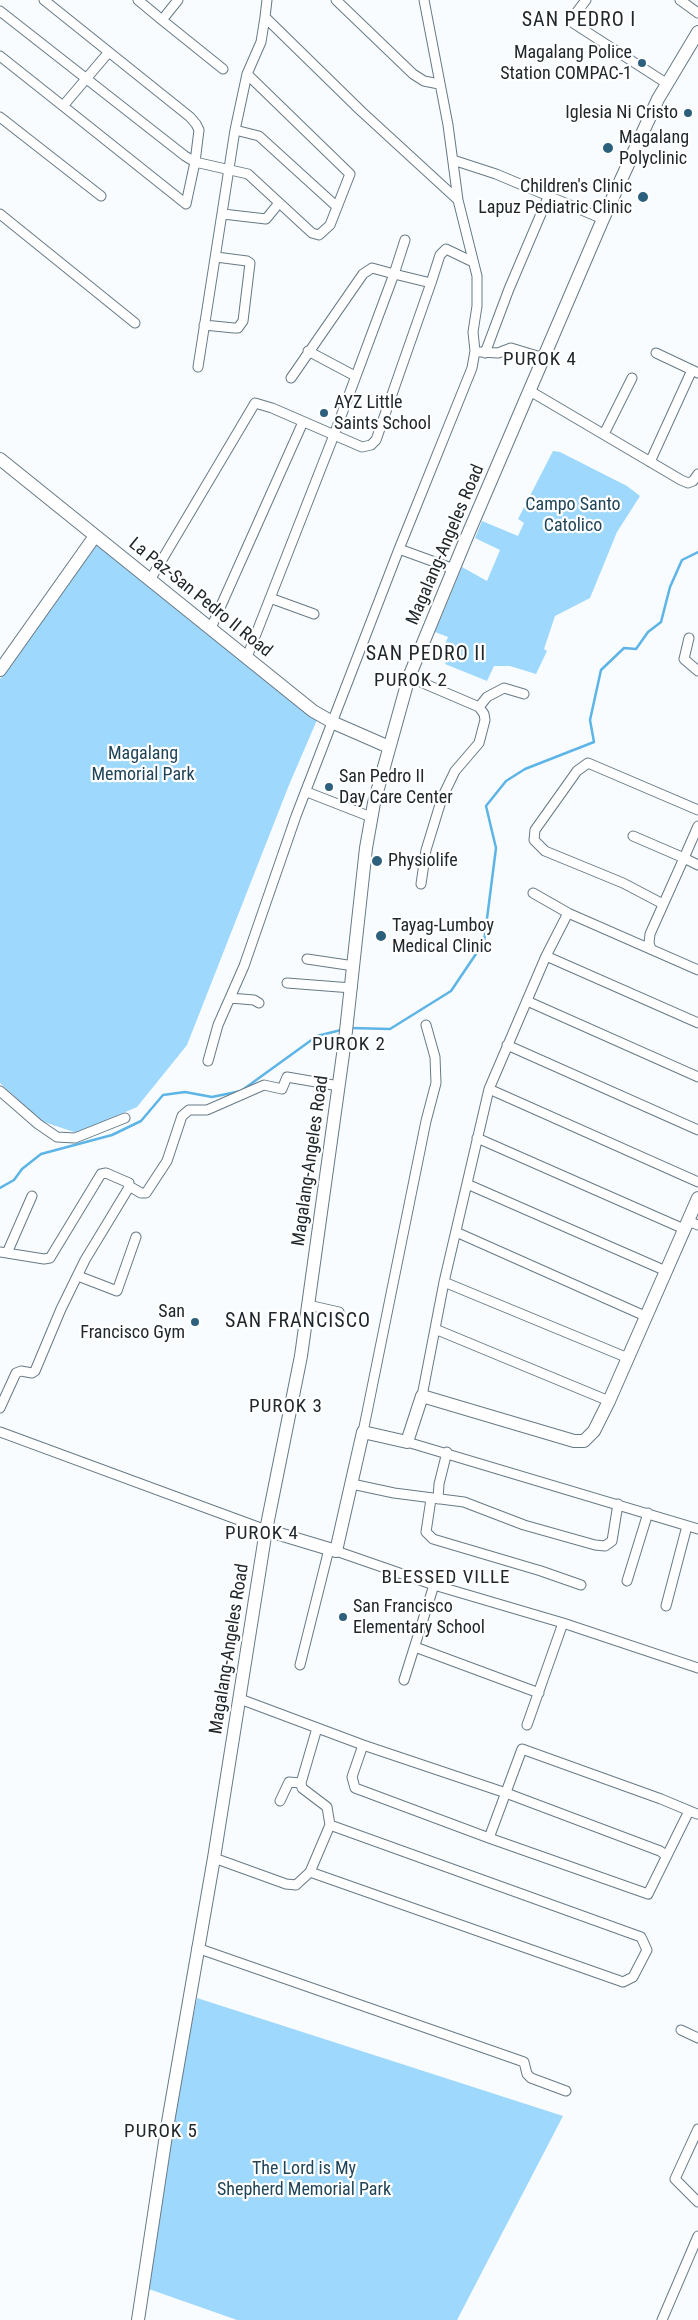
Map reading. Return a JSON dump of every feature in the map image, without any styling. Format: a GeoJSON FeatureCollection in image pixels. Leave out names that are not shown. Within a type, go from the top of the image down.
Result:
{"type":"FeatureCollection","features":[{"type":"Feature","properties":{"kind":"main road","name":"Magalang-Angeles Road"},"geometry":{"type":"LineString","coordinates":[[138,2320],[168,2122],[214,1858],[266,1530],[308,1305],[346,1040],[366,848],[371,817],[409,677],[603,219],[666,83],[698,32]]}},
{"type":"Feature","properties":{"kind":"main road","name":"La Paz-San Pedro II Road"},"geometry":{"type":"LineString","coordinates":[[0,459],[302,702],[334,723],[389,747]]}},
{"type":"Feature","properties":{"kind":"main road"},"geometry":{"type":"LineString","coordinates":[[0,670],[95,536]]}},
{"type":"Feature","properties":{"kind":"main road"},"geometry":{"type":"LineString","coordinates":[[266,1530],[333,1550],[352,1484],[363,1432],[407,1442],[422,1396],[574,1441],[584,1441],[594,1431],[609,1401],[645,1316],[690,1225],[698,1198]]}},
{"type":"Feature","properties":{"kind":"street"},"geometry":{"type":"LineString","coordinates":[[0,56],[186,204],[195,162],[199,130],[196,124],[190,117],[44,0]]}},
{"type":"Feature","properties":{"kind":"street"},"geometry":{"type":"LineString","coordinates":[[138,0],[223,69]]}},
{"type":"Feature","properties":{"kind":"street"},"geometry":{"type":"LineString","coordinates":[[162,20],[178,0]]}},
{"type":"Feature","properties":{"kind":"street"},"geometry":{"type":"LineString","coordinates":[[198,367],[235,130],[247,74],[261,42],[267,0]]}},
{"type":"Feature","properties":{"kind":"street"},"geometry":{"type":"LineString","coordinates":[[336,0],[413,74],[424,81],[439,84]]}},
{"type":"Feature","properties":{"kind":"street"},"geometry":{"type":"LineString","coordinates":[[586,0],[572,17],[573,23],[666,83]]}},
{"type":"Feature","properties":{"kind":"street"},"geometry":{"type":"LineString","coordinates":[[680,0],[698,13]]}},
{"type":"Feature","properties":{"kind":"street"},"geometry":{"type":"LineString","coordinates":[[208,1061],[218,1025],[230,998],[399,549],[472,368],[475,351],[472,332],[478,289],[477,276],[458,200],[444,104],[425,4]]}},
{"type":"Feature","properties":{"kind":"street"},"geometry":{"type":"LineString","coordinates":[[0,11],[86,80],[195,162],[248,174],[315,235],[319,235],[330,225],[336,206],[350,177],[348,170],[247,74]]}},
{"type":"Feature","properties":{"kind":"street"},"geometry":{"type":"LineString","coordinates":[[265,17],[361,111],[458,200]]}},
{"type":"Feature","properties":{"kind":"street"},"geometry":{"type":"LineString","coordinates":[[63,106],[108,53]]}},
{"type":"Feature","properties":{"kind":"street"},"geometry":{"type":"LineString","coordinates":[[0,117],[101,196]]}},
{"type":"Feature","properties":{"kind":"street"},"geometry":{"type":"LineString","coordinates":[[235,130],[260,136],[336,206]]}},
{"type":"Feature","properties":{"kind":"street"},"geometry":{"type":"LineString","coordinates":[[453,160],[549,195],[603,219]]}},
{"type":"Feature","properties":{"kind":"street"},"geometry":{"type":"LineString","coordinates":[[485,353],[509,289],[549,195]]}},
{"type":"Feature","properties":{"kind":"street"},"geometry":{"type":"LineString","coordinates":[[222,214],[266,219],[279,203]]}},
{"type":"Feature","properties":{"kind":"street"},"geometry":{"type":"LineString","coordinates":[[0,214],[135,323]]}},
{"type":"Feature","properties":{"kind":"street"},"geometry":{"type":"LineString","coordinates":[[247,656],[334,435],[405,240]]}},
{"type":"Feature","properties":{"kind":"street"},"geometry":{"type":"LineString","coordinates":[[150,580],[253,406],[260,404],[362,447],[371,445],[376,440],[440,255],[444,249],[449,250],[473,262]]}},
{"type":"Feature","properties":{"kind":"street"},"geometry":{"type":"LineString","coordinates":[[204,325],[238,328],[243,321],[250,263],[216,257]]}},
{"type":"Feature","properties":{"kind":"street"},"geometry":{"type":"LineString","coordinates":[[291,378],[363,274],[372,268],[430,283]]}},
{"type":"Feature","properties":{"kind":"street"},"geometry":{"type":"LineString","coordinates":[[475,351],[498,353],[511,348],[544,358]]}},
{"type":"Feature","properties":{"kind":"street"},"geometry":{"type":"LineString","coordinates":[[308,351],[356,376]]}},
{"type":"Feature","properties":{"kind":"street"},"geometry":{"type":"LineString","coordinates":[[650,462],[695,371],[656,353]]}},
{"type":"Feature","properties":{"kind":"street"},"geometry":{"type":"LineString","coordinates":[[604,434],[632,378]]}},
{"type":"Feature","properties":{"kind":"street"},"geometry":{"type":"LineString","coordinates":[[530,391],[688,483],[693,481],[698,474]]}},
{"type":"Feature","properties":{"kind":"street"},"geometry":{"type":"LineString","coordinates":[[211,628],[303,422]]}},
{"type":"Feature","properties":{"kind":"street"},"geometry":{"type":"LineString","coordinates":[[399,549],[454,569]]}},
{"type":"Feature","properties":{"kind":"street"},"geometry":{"type":"LineString","coordinates":[[270,598],[314,614]]}},
{"type":"Feature","properties":{"kind":"street"},"geometry":{"type":"LineString","coordinates":[[689,638],[684,659],[698,671]]}},
{"type":"Feature","properties":{"kind":"street"},"geometry":{"type":"LineString","coordinates":[[409,677],[479,707],[484,714],[485,720],[482,735],[474,751],[456,771],[442,798],[426,850],[421,884]]}},
{"type":"Feature","properties":{"kind":"street"},"geometry":{"type":"LineString","coordinates":[[479,707],[487,697],[504,688],[524,694]]}},
{"type":"Feature","properties":{"kind":"street"},"geometry":{"type":"LineString","coordinates":[[663,904],[623,883],[545,851],[534,840],[535,830],[577,771],[588,764],[698,810]]}},
{"type":"Feature","properties":{"kind":"street"},"geometry":{"type":"LineString","coordinates":[[307,792],[371,817]]}},
{"type":"Feature","properties":{"kind":"street"},"geometry":{"type":"LineString","coordinates":[[651,949],[649,943],[650,934],[698,826]]}},
{"type":"Feature","properties":{"kind":"street"},"geometry":{"type":"LineString","coordinates":[[633,836],[698,865]]}},
{"type":"Feature","properties":{"kind":"street"},"geometry":{"type":"LineString","coordinates":[[533,893],[568,913],[698,970]]}},
{"type":"Feature","properties":{"kind":"street"},"geometry":{"type":"LineString","coordinates":[[422,1396],[444,1282],[489,1089],[546,956],[568,913]]}},
{"type":"Feature","properties":{"kind":"street"},"geometry":{"type":"LineString","coordinates":[[546,956],[698,1023]]}},
{"type":"Feature","properties":{"kind":"street"},"geometry":{"type":"LineString","coordinates":[[307,959],[354,966]]}},
{"type":"Feature","properties":{"kind":"street"},"geometry":{"type":"LineString","coordinates":[[287,983],[352,988]]}},
{"type":"Feature","properties":{"kind":"street"},"geometry":{"type":"LineString","coordinates":[[230,998],[254,1000],[259,1003]]}},
{"type":"Feature","properties":{"kind":"street"},"geometry":{"type":"LineString","coordinates":[[527,1001],[698,1077]]}},
{"type":"Feature","properties":{"kind":"street"},"geometry":{"type":"LineString","coordinates":[[363,1432],[426,1121],[436,1083],[435,1057],[426,1025]]}},
{"type":"Feature","properties":{"kind":"street"},"geometry":{"type":"LineString","coordinates":[[507,1045],[698,1130]]}},
{"type":"Feature","properties":{"kind":"street"},"geometry":{"type":"LineString","coordinates":[[32,1196],[4,1252],[44,1259],[50,1258],[67,1226],[101,1174],[106,1173],[129,1183],[129,1186],[141,1193],[146,1193],[167,1161],[182,1116],[189,1110],[207,1110],[264,1085],[282,1089],[288,1077],[339,1086]]}},
{"type":"Feature","properties":{"kind":"street"},"geometry":{"type":"LineString","coordinates":[[489,1089],[698,1182]]}},
{"type":"Feature","properties":{"kind":"street"},"geometry":{"type":"LineString","coordinates":[[0,1091],[38,1124],[57,1137],[75,1138],[125,1118]]}},
{"type":"Feature","properties":{"kind":"street"},"geometry":{"type":"LineString","coordinates":[[477,1138],[690,1225]]}},
{"type":"Feature","properties":{"kind":"street"},"geometry":{"type":"LineString","coordinates":[[467,1184],[666,1271]]}},
{"type":"Feature","properties":{"kind":"street"},"geometry":{"type":"LineString","coordinates":[[0,1408],[16,1373],[21,1371],[33,1373],[85,1260],[129,1186]]}},
{"type":"Feature","properties":{"kind":"street"},"geometry":{"type":"LineString","coordinates":[[456,1232],[645,1316]]}},
{"type":"Feature","properties":{"kind":"street"},"geometry":{"type":"LineString","coordinates":[[78,1276],[117,1291],[136,1237]]}},
{"type":"Feature","properties":{"kind":"street"},"geometry":{"type":"LineString","coordinates":[[444,1282],[628,1358]]}},
{"type":"Feature","properties":{"kind":"street"},"geometry":{"type":"LineString","coordinates":[[308,1305],[339,1312]]}},
{"type":"Feature","properties":{"kind":"street"},"geometry":{"type":"LineString","coordinates":[[435,1329],[609,1401]]}},
{"type":"Feature","properties":{"kind":"street"},"geometry":{"type":"LineString","coordinates":[[0,1432],[266,1530]]}},
{"type":"Feature","properties":{"kind":"street"},"geometry":{"type":"LineString","coordinates":[[407,1442],[447,1452],[698,1529]]}},
{"type":"Feature","properties":{"kind":"street"},"geometry":{"type":"LineString","coordinates":[[447,1452],[426,1532],[433,1539],[541,1571],[581,1586]]}},
{"type":"Feature","properties":{"kind":"street"},"geometry":{"type":"LineString","coordinates":[[352,1484],[435,1499],[464,1502],[524,1525],[587,1543],[605,1546],[609,1544],[613,1536],[618,1504]]}},
{"type":"Feature","properties":{"kind":"street"},"geometry":{"type":"LineString","coordinates":[[627,1581],[648,1513]]}},
{"type":"Feature","properties":{"kind":"street"},"geometry":{"type":"LineString","coordinates":[[666,1606],[687,1526]]}},
{"type":"Feature","properties":{"kind":"street"},"geometry":{"type":"LineString","coordinates":[[300,1665],[333,1550],[434,1585],[563,1622],[698,1668]]}},
{"type":"Feature","properties":{"kind":"street"},"geometry":{"type":"LineString","coordinates":[[404,1680],[434,1585]]}},
{"type":"Feature","properties":{"kind":"street"},"geometry":{"type":"LineString","coordinates":[[528,1725],[563,1622]]}},
{"type":"Feature","properties":{"kind":"street"},"geometry":{"type":"LineString","coordinates":[[415,1647],[539,1693]]}},
{"type":"Feature","properties":{"kind":"street"},"geometry":{"type":"LineString","coordinates":[[240,1699],[363,1745],[506,1793],[660,1851],[667,1856]]}},
{"type":"Feature","properties":{"kind":"street"},"geometry":{"type":"LineString","coordinates":[[214,1858],[286,1884],[296,1885],[310,1872],[330,1825],[327,1808],[302,1788],[300,1783],[317,1728]]}},
{"type":"Feature","properties":{"kind":"street"},"geometry":{"type":"LineString","coordinates":[[363,1745],[352,1777],[355,1788],[489,1838],[648,1894],[667,1856],[693,1813],[661,1799],[522,1749],[489,1838]]}},
{"type":"Feature","properties":{"kind":"street"},"geometry":{"type":"LineString","coordinates":[[280,1801],[289,1782],[300,1783]]}},
{"type":"Feature","properties":{"kind":"street"},"geometry":{"type":"LineString","coordinates":[[310,1872],[623,1982],[633,1977],[647,1950],[641,1937],[330,1825]]}},
{"type":"Feature","properties":{"kind":"street"},"geometry":{"type":"LineString","coordinates":[[197,1948],[524,2062],[527,2074],[531,2078],[566,2091]]}},
{"type":"Feature","properties":{"kind":"street"},"geometry":{"type":"LineString","coordinates":[[681,2030],[698,2038]]}},
{"type":"Feature","properties":{"kind":"street"},"geometry":{"type":"LineString","coordinates":[[698,2129],[675,2179],[698,2202]]}},
{"type":"Feature","properties":{"kind":"street"},"geometry":{"type":"LineString","coordinates":[[662,2320],[698,2236]]}},
{"type":"Feature","properties":{"kind":"green space","name":"Campo Santo Catolico"},"geometry":{"type":"Polygon","coordinates":[[[553,451],[560,452],[627,486],[640,496],[617,532],[590,598],[555,616],[544,649],[547,651],[536,674],[510,666],[494,666],[487,681],[445,664],[448,656],[442,653],[448,637],[435,632],[462,567],[487,581],[500,550],[475,538],[482,521],[518,536],[524,523],[518,519],[553,451]]]}},
{"type":"Feature","properties":{"kind":"green space","name":"Magalang Memorial Park"},"geometry":{"type":"Polygon","coordinates":[[[95,543],[317,720],[289,785],[187,1045],[137,1107],[77,1133],[41,1121],[0,1083],[0,679],[95,543]]]}},
{"type":"Feature","properties":{"kind":"green space","name":"The Lord is My Shepherd Memorial Park"},"geometry":{"type":"Polygon","coordinates":[[[197,1998],[563,2116],[457,2320],[237,2320],[146,2288],[166,2148],[197,1998]]]}},
{"type":"Feature","properties":{"kind":"waterway"},"geometry":{"type":"LineString","coordinates":[[351,1028],[390,1029],[451,991],[484,942],[496,848],[486,806],[506,781],[525,769],[594,742],[590,720],[601,670],[624,648],[636,649],[648,632],[661,622],[670,587],[682,560],[698,552]]}},
{"type":"Feature","properties":{"kind":"waterway"},"geometry":{"type":"LineString","coordinates":[[0,1188],[14,1180],[22,1169],[41,1154],[112,1135],[141,1121],[163,1095],[185,1092],[212,1097],[241,1091],[317,1036],[341,1030]]}},
{"type":"Feature","properties":{"kind":"place","name":"Magalang Police Station COMPAC-1"},"geometry":{"type":"Point","coordinates":[642,63]}},
{"type":"Feature","properties":{"kind":"place","name":"Iglesia Ni Cristo"},"geometry":{"type":"Point","coordinates":[688,113]}},
{"type":"Feature","properties":{"kind":"place","name":"Magalang Polyclinic"},"geometry":{"type":"Point","coordinates":[608,148]}},
{"type":"Feature","properties":{"kind":"place","name":"Children's Clinic Lapuz Pediatric Clinic"},"geometry":{"type":"Point","coordinates":[643,197]}},
{"type":"Feature","properties":{"kind":"place","name":"AYZ Little Saints School"},"geometry":{"type":"Point","coordinates":[324,413]}},
{"type":"Feature","properties":{"kind":"place","name":"San Pedro II Day Care Center"},"geometry":{"type":"Point","coordinates":[329,787]}},
{"type":"Feature","properties":{"kind":"place","name":"Physiolife"},"geometry":{"type":"Point","coordinates":[377,861]}},
{"type":"Feature","properties":{"kind":"place","name":"Tayag-Lumboy Medical Clinic"},"geometry":{"type":"Point","coordinates":[381,936]}},
{"type":"Feature","properties":{"kind":"place","name":"San Francisco Gym"},"geometry":{"type":"Point","coordinates":[195,1322]}},
{"type":"Feature","properties":{"kind":"place","name":"San Francisco Elementary School"},"geometry":{"type":"Point","coordinates":[343,1617]}},
{"type":"Feature","properties":{"kind":"district","name":"SAN PEDRO I"},"geometry":{"type":"Point","coordinates":[579,21]}},
{"type":"Feature","properties":{"kind":"district","name":"PUROK 4"},"geometry":{"type":"Point","coordinates":[540,360]}},
{"type":"Feature","properties":{"kind":"district","name":"SAN PEDRO II"},"geometry":{"type":"Point","coordinates":[426,655]}},
{"type":"Feature","properties":{"kind":"district","name":"PUROK 2"},"geometry":{"type":"Point","coordinates":[411,681]}},
{"type":"Feature","properties":{"kind":"district","name":"PUROK 2"},"geometry":{"type":"Point","coordinates":[349,1045]}},
{"type":"Feature","properties":{"kind":"district","name":"SAN FRANCISCO"},"geometry":{"type":"Point","coordinates":[298,1322]}},
{"type":"Feature","properties":{"kind":"district","name":"PUROK 3"},"geometry":{"type":"Point","coordinates":[286,1407]}},
{"type":"Feature","properties":{"kind":"district","name":"PUROK 4"},"geometry":{"type":"Point","coordinates":[262,1534]}},
{"type":"Feature","properties":{"kind":"district","name":"BLESSED VILLE"},"geometry":{"type":"Point","coordinates":[446,1578]}},
{"type":"Feature","properties":{"kind":"district","name":"PUROK 5"},"geometry":{"type":"Point","coordinates":[161,2132]}}]}
